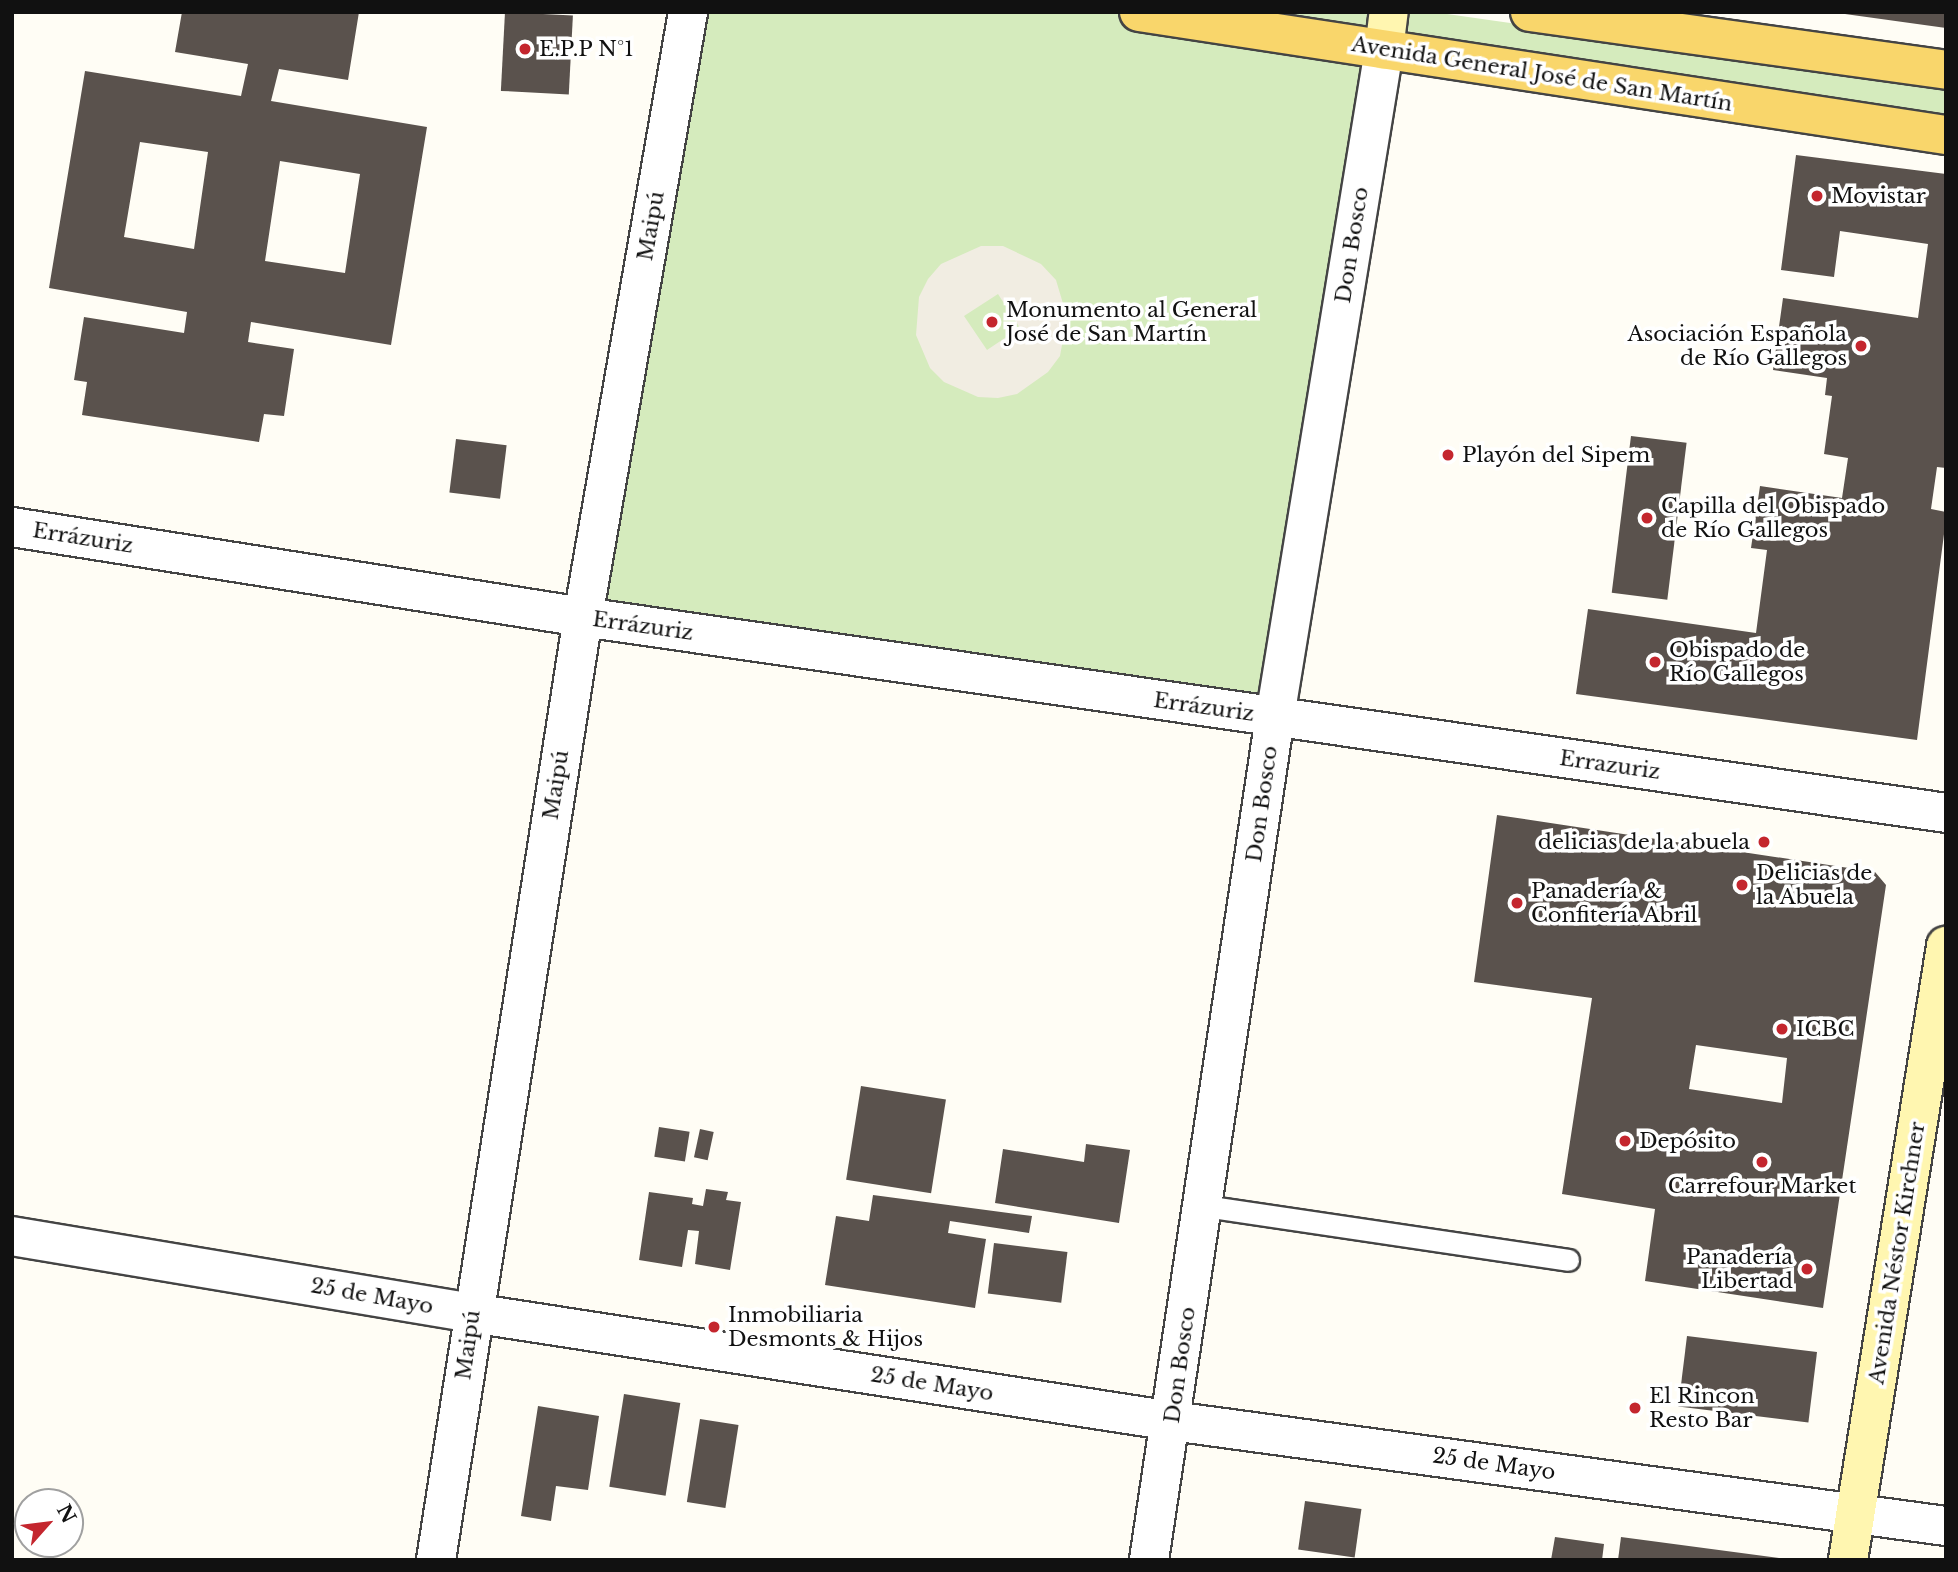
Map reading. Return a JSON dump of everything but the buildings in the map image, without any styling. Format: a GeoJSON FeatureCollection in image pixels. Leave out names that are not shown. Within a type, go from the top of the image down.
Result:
{"type":"FeatureCollection","features":[{"type":"Feature","properties":{"kind":"main road","name":"Avenida General José de San Martín"},"geometry":{"type":"LineString","coordinates":[[1139,12],[1946,135]]}},
{"type":"Feature","properties":{"kind":"main road"},"geometry":{"type":"LineString","coordinates":[[1384,50],[1389,12]]}},
{"type":"Feature","properties":{"kind":"main road"},"geometry":{"type":"LineString","coordinates":[[1530,12],[1946,70]]}},
{"type":"Feature","properties":{"kind":"main road","name":"Avenida Néstor Kirchner"},"geometry":{"type":"LineString","coordinates":[[1848,1560],[1946,946]]}},
{"type":"Feature","properties":{"kind":"street","name":"Maipú"},"geometry":{"type":"LineString","coordinates":[[436,1560],[472,1313],[583,617],[688,12]]}},
{"type":"Feature","properties":{"kind":"street","name":"Don Bosco"},"geometry":{"type":"LineString","coordinates":[[1149,1560],[1172,1421],[1275,717],[1384,50]]}},
{"type":"Feature","properties":{"kind":"street","name":"Errázuriz"},"geometry":{"type":"LineString","coordinates":[[12,527],[583,617],[1275,717]]}},
{"type":"Feature","properties":{"kind":"street","name":"Errazuriz"},"geometry":{"type":"LineString","coordinates":[[1275,717],[1946,813]]}},
{"type":"Feature","properties":{"kind":"street","name":"25 de Mayo"},"geometry":{"type":"LineString","coordinates":[[12,1236],[472,1313],[1172,1421],[1946,1526]]}},
{"type":"Feature","properties":{"kind":"lane"},"geometry":{"type":"LineString","coordinates":[[1204,1206],[1568,1260]]}},
{"type":"Feature","properties":{"kind":"green space"},"geometry":{"type":"Polygon","coordinates":[[[688,12],[1139,12],[1384,50],[1275,717],[583,617],[688,12]]]}},
{"type":"Feature","properties":{"kind":"green space"},"geometry":{"type":"Polygon","coordinates":[[[1229,12],[1368,12],[1369,14],[1365,28],[1229,12]]]}},
{"type":"Feature","properties":{"kind":"green space"},"geometry":{"type":"Polygon","coordinates":[[[1433,12],[1946,85],[1946,119],[1410,35],[1406,23],[1410,14],[1433,12]]]}},
{"type":"Feature","properties":{"kind":"shaded area"},"geometry":{"type":"Polygon","coordinates":[[[981,246],[1003,246],[1041,264],[1056,280],[1067,317],[1060,356],[1048,372],[1017,394],[998,398],[978,397],[944,382],[930,368],[916,335],[919,297],[928,279],[941,264],[981,246]],[[998,294],[964,316],[987,350],[1020,328],[998,294]]]}},
{"type":"Feature","properties":{"kind":"place","name":"E.P.P N°1"},"geometry":{"type":"Point","coordinates":[525,49]}},
{"type":"Feature","properties":{"kind":"place","name":"Movistar"},"geometry":{"type":"Point","coordinates":[1817,196]}},
{"type":"Feature","properties":{"kind":"place","name":"Monumento al General José de San Martín"},"geometry":{"type":"Point","coordinates":[992,322]}},
{"type":"Feature","properties":{"kind":"place","name":"Asociación Española de Río Gallegos"},"geometry":{"type":"Point","coordinates":[1861,346]}},
{"type":"Feature","properties":{"kind":"place","name":"Playón del Sipem"},"geometry":{"type":"Point","coordinates":[1448,455]}},
{"type":"Feature","properties":{"kind":"place","name":"Capilla del Obispado de Río Gallegos"},"geometry":{"type":"Point","coordinates":[1647,518]}},
{"type":"Feature","properties":{"kind":"place","name":"Obispado de Río Gallegos"},"geometry":{"type":"Point","coordinates":[1655,662]}},
{"type":"Feature","properties":{"kind":"place","name":"delicias de la abuela"},"geometry":{"type":"Point","coordinates":[1764,842]}},
{"type":"Feature","properties":{"kind":"place","name":"Delicias de la Abuela"},"geometry":{"type":"Point","coordinates":[1742,885]}},
{"type":"Feature","properties":{"kind":"place","name":"Panadería & Confitería Abril"},"geometry":{"type":"Point","coordinates":[1517,903]}},
{"type":"Feature","properties":{"kind":"place","name":"ICBC"},"geometry":{"type":"Point","coordinates":[1782,1029]}},
{"type":"Feature","properties":{"kind":"place","name":"Depósito"},"geometry":{"type":"Point","coordinates":[1625,1141]}},
{"type":"Feature","properties":{"kind":"place","name":"Carrefour Market"},"geometry":{"type":"Point","coordinates":[1762,1162]}},
{"type":"Feature","properties":{"kind":"place","name":"Panadería Libertad"},"geometry":{"type":"Point","coordinates":[1807,1269]}},
{"type":"Feature","properties":{"kind":"place","name":"Inmobiliaria Desmonts & Hijos"},"geometry":{"type":"Point","coordinates":[714,1327]}},
{"type":"Feature","properties":{"kind":"place","name":"El Rincon Resto Bar"},"geometry":{"type":"Point","coordinates":[1635,1408]}}]}
